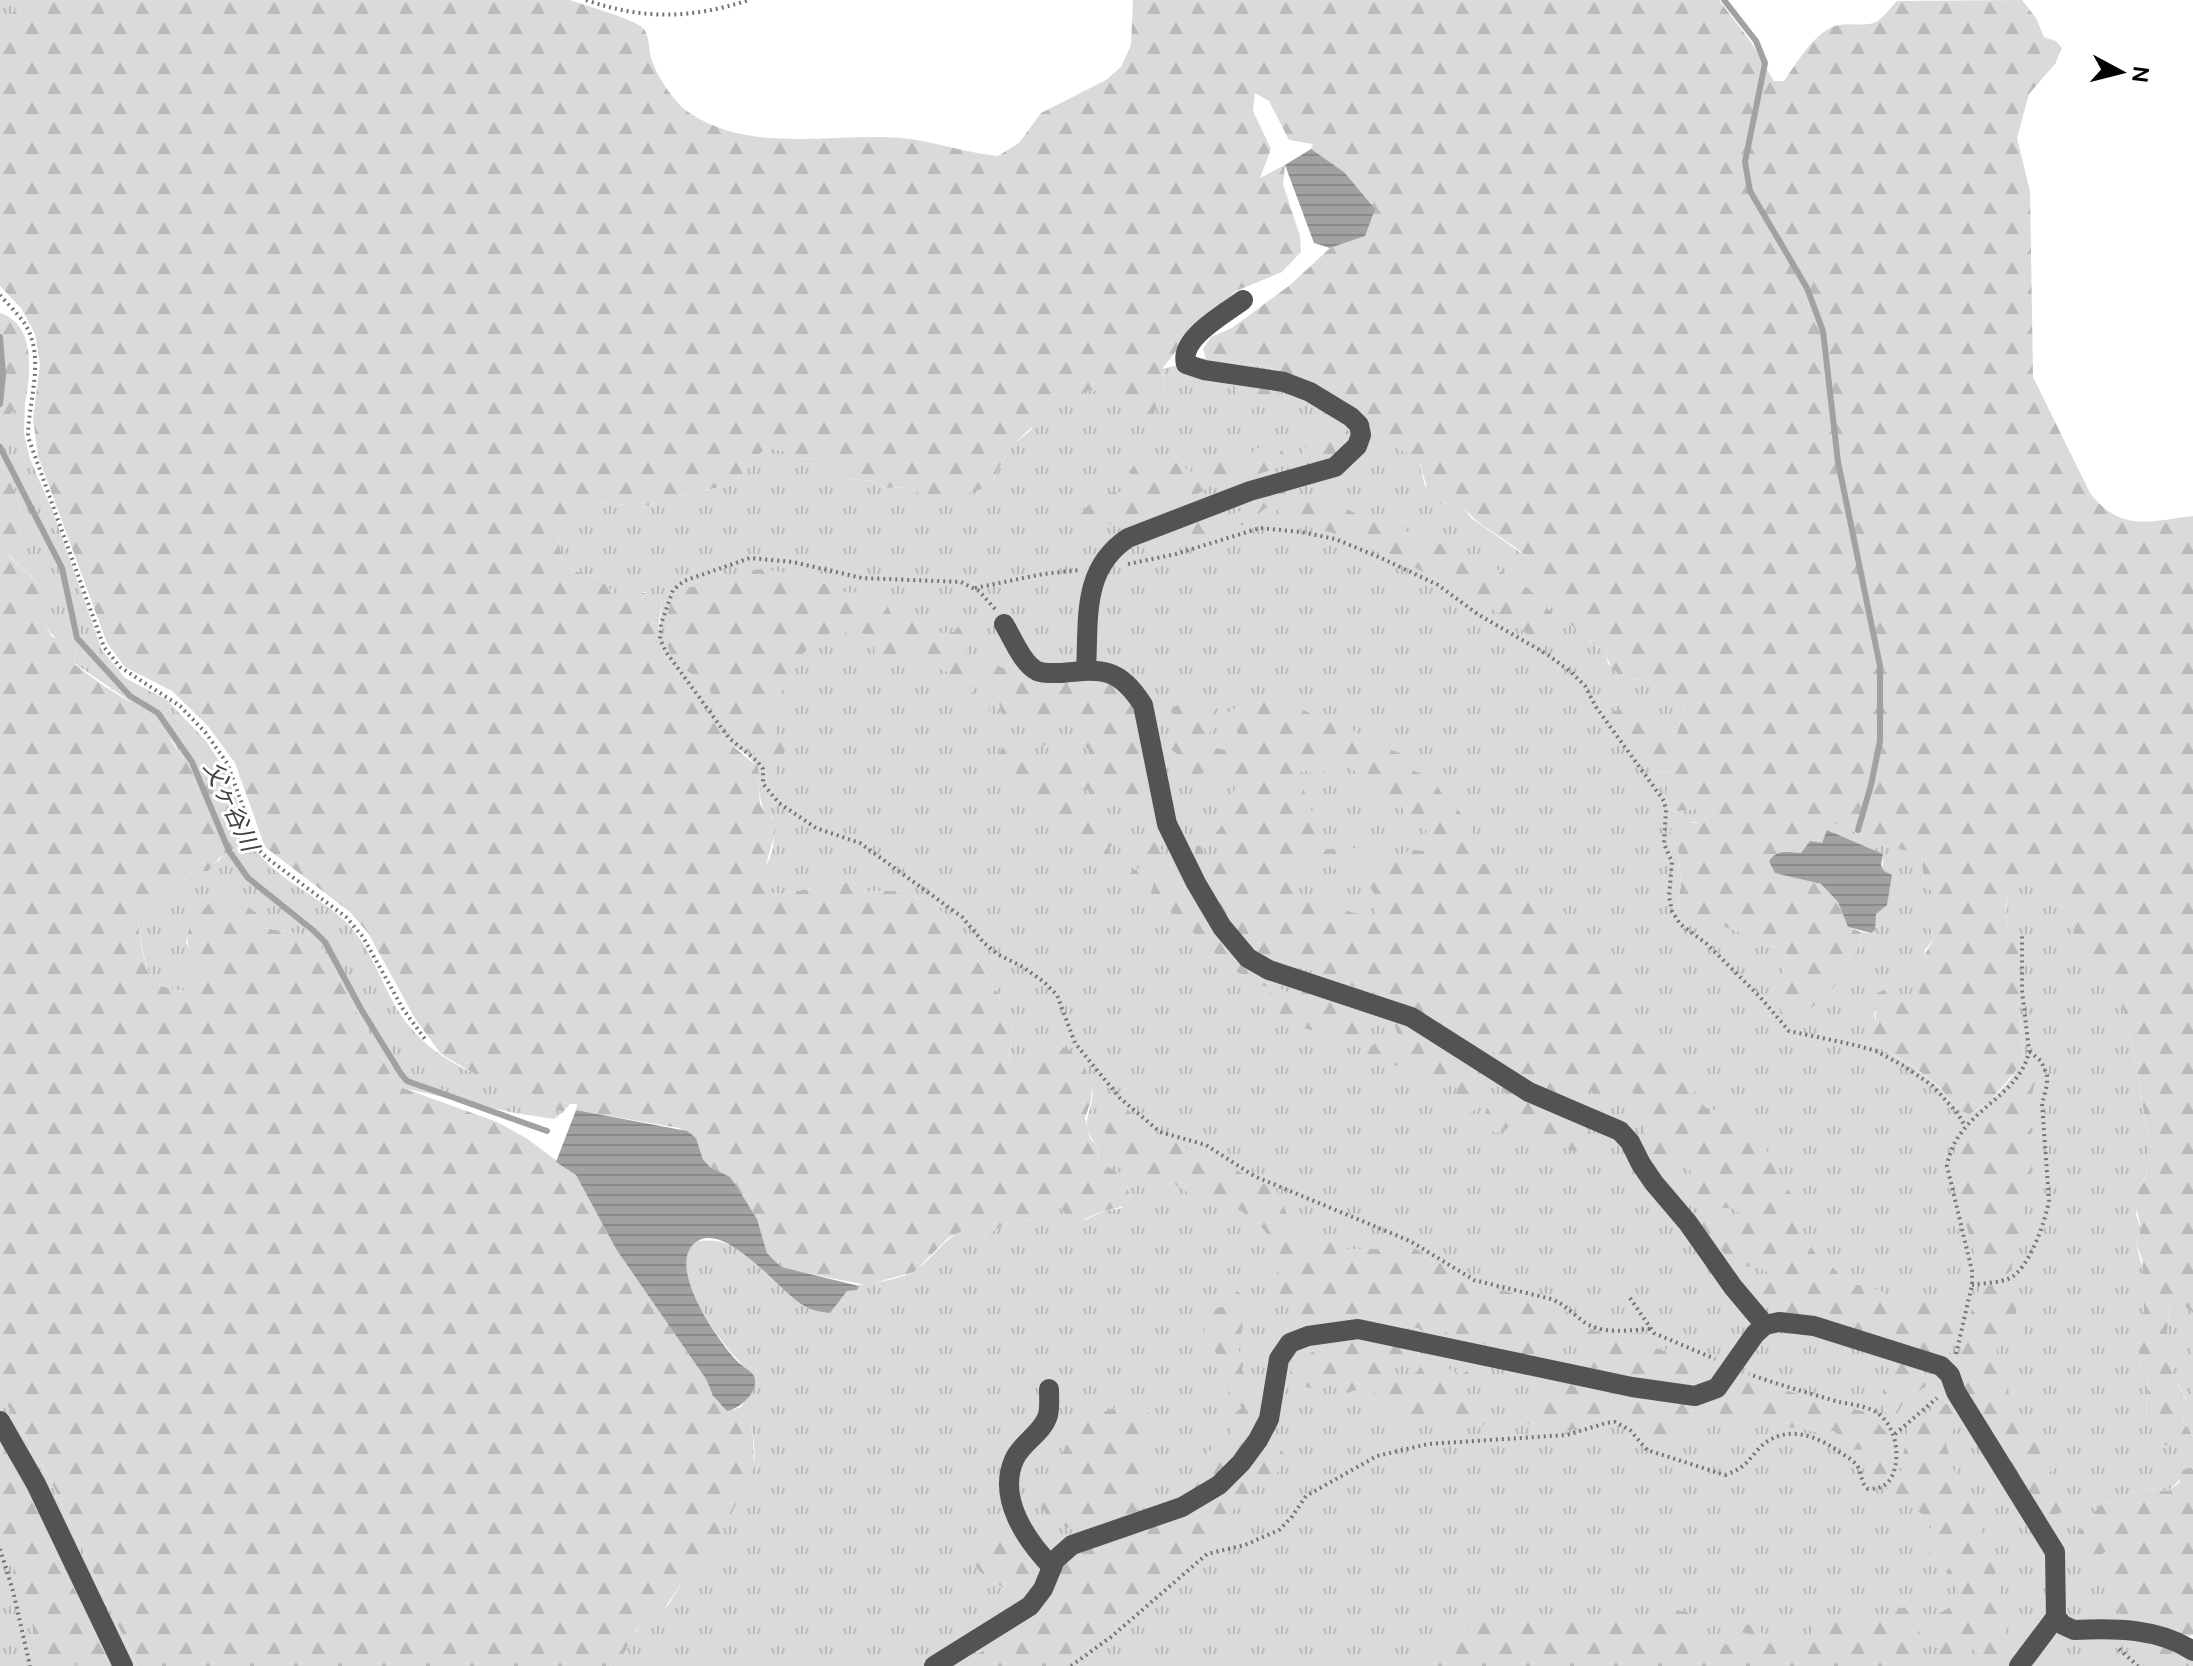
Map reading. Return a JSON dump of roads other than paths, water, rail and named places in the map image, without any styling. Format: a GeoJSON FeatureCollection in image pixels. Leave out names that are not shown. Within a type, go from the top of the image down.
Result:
{"type":"FeatureCollection","features":[{"type":"Feature","properties":{"kind":"street"},"geometry":{"type":"LineString","coordinates":[[1086,670],[1091,597],[1099,568],[1113,548],[1128,538],[1250,491],[1335,467],[1357,446],[1361,435],[1359,425],[1310,392],[1284,382],[1204,370],[1186,364],[1184,356],[1188,345],[1201,331],[1243,300]]}},
{"type":"Feature","properties":{"kind":"street"},"geometry":{"type":"LineString","coordinates":[[1004,624],[1029,664],[1038,671],[1052,674],[1107,671],[1122,679],[1143,705],[1167,824],[1196,883],[1236,947],[1269,970],[1411,1017],[1529,1092],[1620,1131],[1630,1142],[1641,1164],[1765,1325]]}},
{"type":"Feature","properties":{"kind":"street"},"geometry":{"type":"LineString","coordinates":[[934,1666],[1030,1606],[1043,1589],[1055,1560],[1072,1545],[1182,1507],[1219,1485],[1241,1463],[1269,1419],[1279,1359],[1290,1343],[1308,1336],[1358,1329],[1632,1387],[1695,1396],[1717,1388],[1755,1334],[1765,1325],[1779,1322],[1814,1326],[1941,1366],[1950,1375],[1956,1392],[2055,1552],[2056,1617],[2019,1666]]}},
{"type":"Feature","properties":{"kind":"street"},"geometry":{"type":"LineString","coordinates":[[1049,1389],[1048,1414],[1043,1425],[1014,1459],[1009,1486],[1011,1503],[1029,1540],[1052,1567]]}},
{"type":"Feature","properties":{"kind":"street"},"geometry":{"type":"LineString","coordinates":[[0,1421],[36,1484],[123,1666]]}},
{"type":"Feature","properties":{"kind":"street"},"geometry":{"type":"LineString","coordinates":[[2056,1617],[2074,1630],[2149,1632],[2174,1639],[2193,1651]]}},
{"type":"Feature","properties":{"kind":"waterway"},"geometry":{"type":"LineString","coordinates":[[1724,0],[1756,41],[1765,63],[1745,162],[1750,191],[1807,288],[1823,331],[1838,462],[1880,666],[1880,741],[1858,830]]}},
{"type":"Feature","properties":{"kind":"waterway","name":"父ヶ谷川"},"geometry":{"type":"LineString","coordinates":[[0,337],[3,375],[0,404]]}},
{"type":"Feature","properties":{"kind":"waterway","name":"父ヶ谷川"},"geometry":{"type":"LineString","coordinates":[[0,447],[62,568],[77,638],[130,696],[158,713],[192,762],[229,851],[248,878],[325,942],[401,1074],[407,1081],[547,1131]]}}]}
